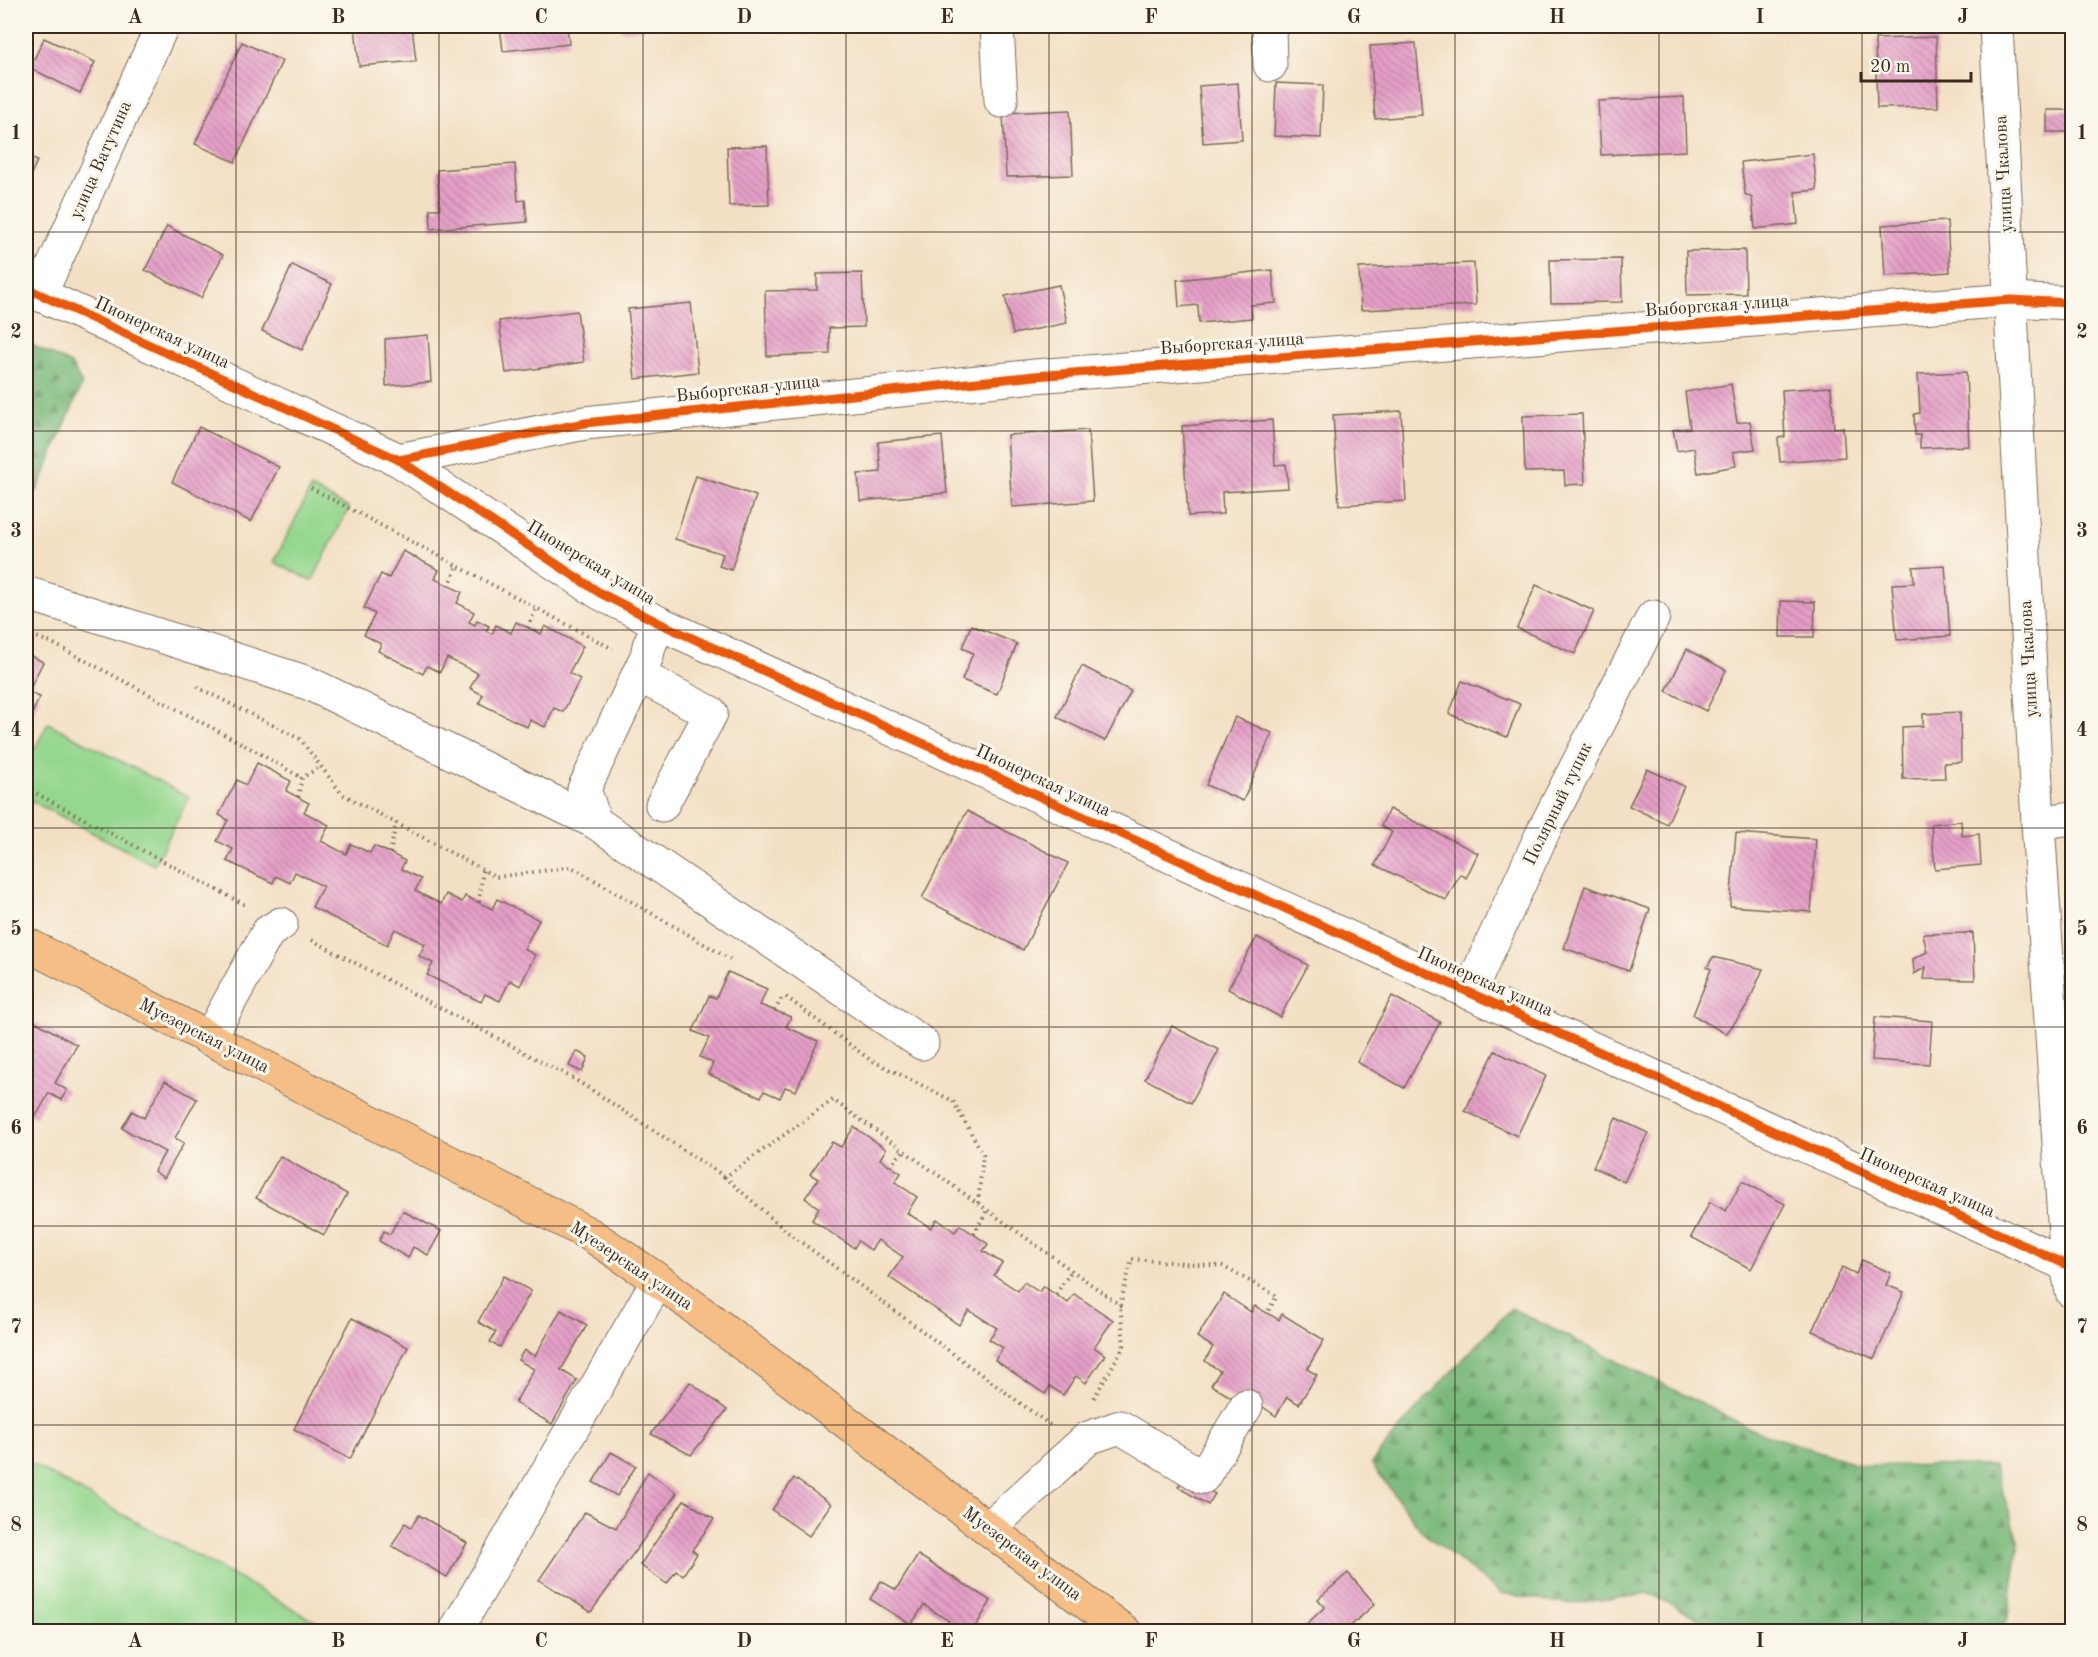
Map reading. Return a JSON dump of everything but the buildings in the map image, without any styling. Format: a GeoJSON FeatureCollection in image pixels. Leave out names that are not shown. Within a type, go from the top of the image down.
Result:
{"type":"FeatureCollection","features":[{"type":"Feature","properties":{"kind":"main road","name":"Муезерская улица"},"geometry":{"type":"LineString","coordinates":[[26,944],[591,1235],[658,1280],[1125,1632]]}},
{"type":"Feature","properties":{"kind":"street","name":"улица Ватутина"},"geometry":{"type":"LineString","coordinates":[[33,291],[162,26]]}},
{"type":"Feature","properties":{"kind":"street"},"geometry":{"type":"LineString","coordinates":[[996,26],[1001,101]]}},
{"type":"Feature","properties":{"kind":"street"},"geometry":{"type":"LineString","coordinates":[[1269,26],[1270,65]]}},
{"type":"Feature","properties":{"kind":"street","name":"улица Чкалова"},"geometry":{"type":"LineString","coordinates":[[1996,26],[2038,823],[2070,1279]]}},
{"type":"Feature","properties":{"kind":"street","name":"Пионерская улица"},"geometry":{"type":"LineString","coordinates":[[33,291],[399,460],[600,593],[659,623],[1469,993],[2070,1279]]}},
{"type":"Feature","properties":{"kind":"street","name":"Выборгская улица"},"geometry":{"type":"LineString","coordinates":[[399,460],[585,423],[1035,376],[2011,300],[2073,303]]}},
{"type":"Feature","properties":{"kind":"street"},"geometry":{"type":"LineString","coordinates":[[26,593],[308,683],[595,822],[922,1043]]}},
{"type":"Feature","properties":{"kind":"street","name":"Полярный тупик"},"geometry":{"type":"LineString","coordinates":[[1469,993],[1544,830],[1653,617]]}},
{"type":"Feature","properties":{"kind":"street"},"geometry":{"type":"LineString","coordinates":[[595,822],[585,789],[659,623]]}},
{"type":"Feature","properties":{"kind":"street"},"geometry":{"type":"LineString","coordinates":[[640,670],[711,713],[662,805]]}},
{"type":"Feature","properties":{"kind":"street"},"geometry":{"type":"LineString","coordinates":[[2038,823],[2073,818]]}},
{"type":"Feature","properties":{"kind":"street"},"geometry":{"type":"LineString","coordinates":[[209,1038],[268,932],[281,924]]}},
{"type":"Feature","properties":{"kind":"street"},"geometry":{"type":"LineString","coordinates":[[455,1632],[658,1280]]}},
{"type":"Feature","properties":{"kind":"street"},"geometry":{"type":"LineString","coordinates":[[988,1529],[1088,1438],[1120,1427],[1203,1477],[1246,1406]]}},
{"type":"Feature","properties":{"kind":"path"},"geometry":{"type":"LineString","coordinates":[[311,488],[536,608],[640,670]]}},
{"type":"Feature","properties":{"kind":"path"},"geometry":{"type":"LineString","coordinates":[[449,585],[457,566]]}},
{"type":"Feature","properties":{"kind":"path"},"geometry":{"type":"LineString","coordinates":[[528,628],[536,608]]}},
{"type":"Feature","properties":{"kind":"path"},"geometry":{"type":"LineString","coordinates":[[26,633],[54,644],[302,778]]}},
{"type":"Feature","properties":{"kind":"path"},"geometry":{"type":"LineString","coordinates":[[197,647],[198,688],[300,739],[342,794],[496,877],[572,867],[735,962]]}},
{"type":"Feature","properties":{"kind":"path"},"geometry":{"type":"LineString","coordinates":[[298,797],[302,778],[321,766]]}},
{"type":"Feature","properties":{"kind":"path"},"geometry":{"type":"LineString","coordinates":[[26,788],[576,1080],[725,1177],[786,1231],[1050,1425],[1059,1420]]}},
{"type":"Feature","properties":{"kind":"path"},"geometry":{"type":"LineString","coordinates":[[390,853],[396,823]]}},
{"type":"Feature","properties":{"kind":"path"},"geometry":{"type":"LineString","coordinates":[[479,902],[483,869]]}},
{"type":"Feature","properties":{"kind":"path"},"geometry":{"type":"LineString","coordinates":[[775,1011],[783,994],[869,1059],[953,1101],[983,1154],[978,1203]]}},
{"type":"Feature","properties":{"kind":"path"},"geometry":{"type":"LineString","coordinates":[[725,1177],[833,1100],[1120,1305]]}},
{"type":"Feature","properties":{"kind":"path"},"geometry":{"type":"LineString","coordinates":[[891,1166],[903,1150]]}},
{"type":"Feature","properties":{"kind":"path"},"geometry":{"type":"LineString","coordinates":[[974,1234],[987,1210]]}},
{"type":"Feature","properties":{"kind":"path"},"geometry":{"type":"LineString","coordinates":[[1086,1404],[1095,1398],[1124,1346],[1120,1305],[1132,1259],[1222,1266],[1277,1296],[1267,1313]]}},
{"type":"Feature","properties":{"kind":"path"},"geometry":{"type":"LineString","coordinates":[[1056,1294],[1072,1270]]}},
{"type":"Feature","properties":{"kind":"green space"},"geometry":{"type":"Polygon","coordinates":[[[26,342],[71,364],[82,384],[37,491],[26,496],[26,342]]]}},
{"type":"Feature","properties":{"kind":"green space"},"geometry":{"type":"Polygon","coordinates":[[[311,488],[349,508],[312,581],[274,562],[311,488]]]}},
{"type":"Feature","properties":{"kind":"green space"},"geometry":{"type":"Polygon","coordinates":[[[48,723],[189,797],[154,865],[26,798],[26,766],[48,723]]]}},
{"type":"Feature","properties":{"kind":"green space"},"geometry":{"type":"Polygon","coordinates":[[[1511,1308],[1756,1431],[1861,1465],[1994,1466],[2019,1541],[2007,1622],[1996,1632],[1723,1631],[1651,1594],[1567,1604],[1501,1593],[1422,1532],[1371,1463],[1412,1414],[1511,1308]]]}},
{"type":"Feature","properties":{"kind":"green space"},"geometry":{"type":"Polygon","coordinates":[[[26,1461],[333,1631],[26,1631],[26,1461]]]}},
{"type":"Feature","properties":{"kind":"cycle path"},"geometry":{"type":"LineString","coordinates":[[26,288],[399,460],[600,593],[659,623],[2067,1265]]}},
{"type":"Feature","properties":{"kind":"cycle path"},"geometry":{"type":"LineString","coordinates":[[399,460],[585,423],[1035,376],[2011,300],[2072,303]]}}]}
